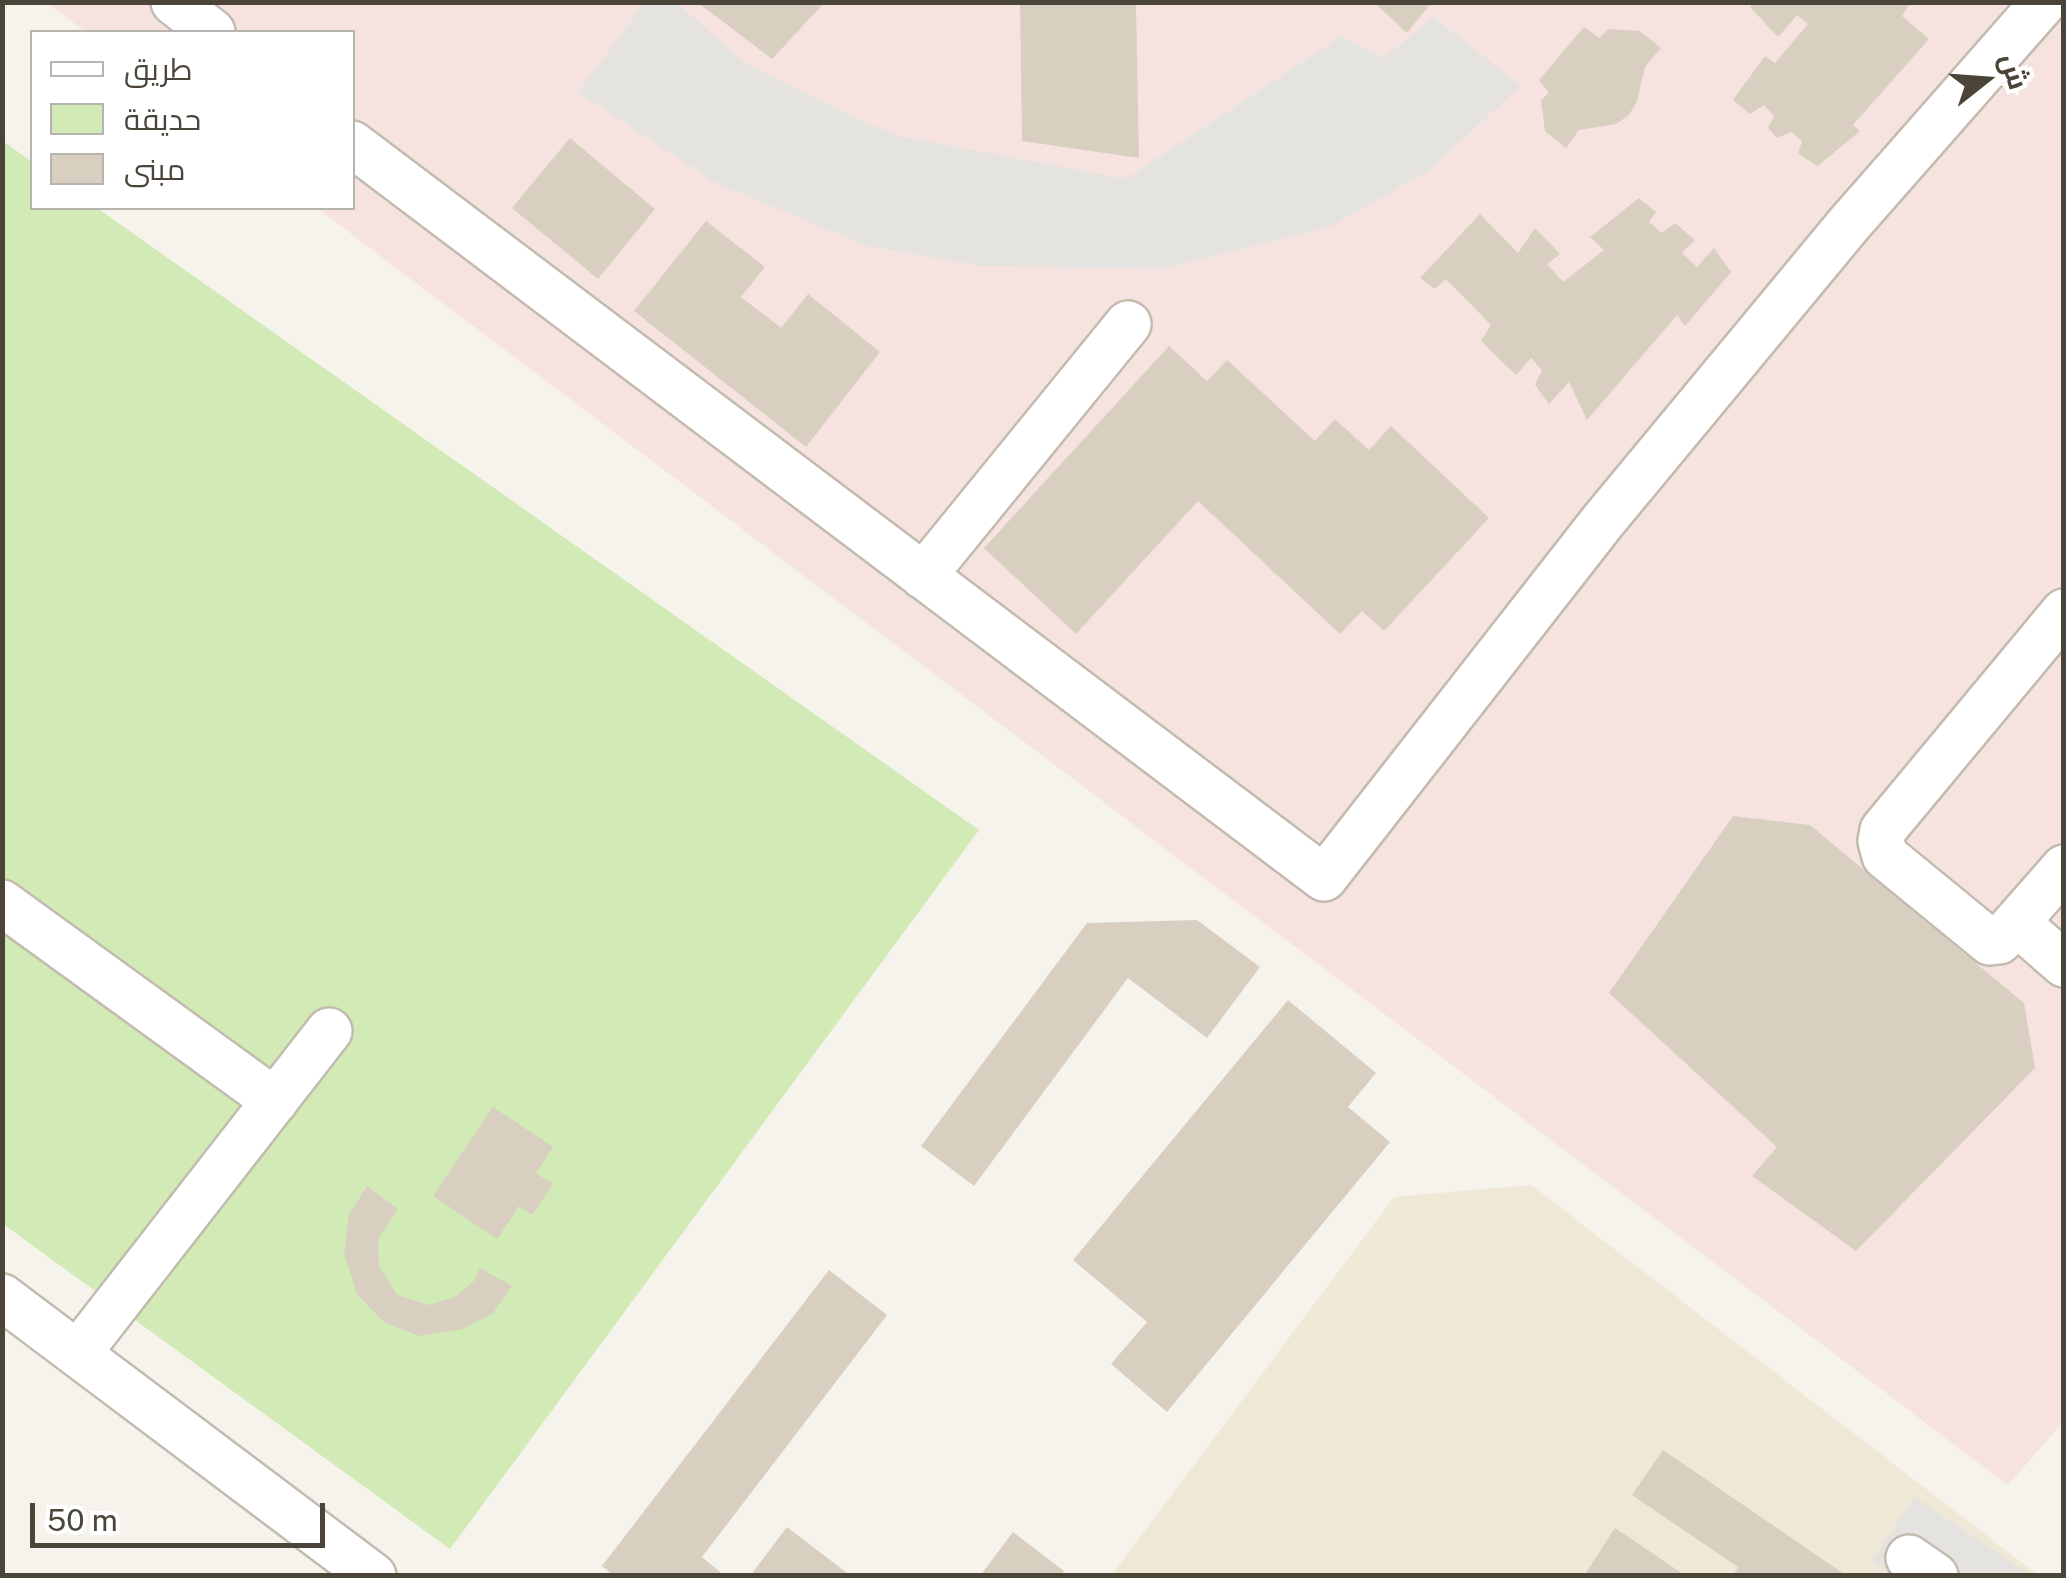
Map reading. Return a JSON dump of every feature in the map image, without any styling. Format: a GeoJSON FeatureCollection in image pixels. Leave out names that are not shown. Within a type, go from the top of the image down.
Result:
{"type":"FeatureCollection","features":[{"type":"Feature","properties":{"kind":"street"},"geometry":{"type":"LineString","coordinates":[[174,2],[209,30]]}},
{"type":"Feature","properties":{"kind":"street"},"geometry":{"type":"LineString","coordinates":[[355,146],[1324,878],[1603,521],[1849,224],[2044,2]]}},
{"type":"Feature","properties":{"kind":"street"},"geometry":{"type":"LineString","coordinates":[[923,576],[1128,324]]}},
{"type":"Feature","properties":{"kind":"street"},"geometry":{"type":"LineString","coordinates":[[2064,612],[1883,830],[1881,842],[1885,856],[1990,942],[2000,940],[2064,868]]}},
{"type":"Feature","properties":{"kind":"street"},"geometry":{"type":"LineString","coordinates":[[2,903],[275,1101]]}},
{"type":"Feature","properties":{"kind":"street"},"geometry":{"type":"LineString","coordinates":[[2017,923],[2064,964]]}},
{"type":"Feature","properties":{"kind":"street"},"geometry":{"type":"LineString","coordinates":[[79,1352],[329,1031]]}},
{"type":"Feature","properties":{"kind":"street"},"geometry":{"type":"LineString","coordinates":[[5,1304],[79,1352],[354,1569]]}},
{"type":"Feature","properties":{"kind":"shaded area"},"geometry":{"type":"Polygon","coordinates":[[[47,3],[2063,3],[2063,1422],[2008,1485],[320,210],[355,210],[355,30],[83,30],[47,3]]]}},
{"type":"Feature","properties":{"kind":"shaded area"},"geometry":{"type":"Polygon","coordinates":[[[644,3],[677,3],[748,65],[893,135],[1126,179],[1341,36],[1383,58],[1434,17],[1521,86],[1428,171],[1330,227],[1162,269],[982,266],[867,246],[716,183],[578,92],[644,3]]]}},
{"type":"Feature","properties":{"kind":"shaded area"},"geometry":{"type":"Polygon","coordinates":[[[1531,1185],[2038,1575],[1111,1576],[1394,1197],[1531,1185]]]}},
{"type":"Feature","properties":{"kind":"shaded area"},"geometry":{"type":"Polygon","coordinates":[[[1915,1497],[2030,1575],[1893,1575],[1871,1561],[1915,1497]]]}},
{"type":"Feature","properties":{"kind":"green space"},"geometry":{"type":"Polygon","coordinates":[[[3,141],[30,161],[30,210],[100,210],[979,830],[450,1549],[3,1224],[3,141]]]}},
{"type":"Feature","properties":{"kind":"building"},"geometry":{"type":"Polygon","coordinates":[[[697,2],[825,2],[772,59],[697,2]]]}},
{"type":"Feature","properties":{"kind":"building"},"geometry":{"type":"Polygon","coordinates":[[[1020,2],[1136,2],[1139,158],[1022,141],[1020,2]]]}},
{"type":"Feature","properties":{"kind":"building"},"geometry":{"type":"Polygon","coordinates":[[[1374,2],[1432,2],[1407,33],[1374,2]]]}},
{"type":"Feature","properties":{"kind":"building"},"geometry":{"type":"Polygon","coordinates":[[[1753,2],[1911,2],[1902,16],[1929,39],[1853,125],[1860,131],[1818,166],[1798,154],[1802,141],[1791,132],[1777,138],[1768,128],[1774,116],[1764,105],[1750,114],[1733,100],[1765,56],[1775,63],[1808,24],[1797,15],[1778,37],[1750,7],[1753,2]]]}},
{"type":"Feature","properties":{"kind":"building"},"geometry":{"type":"Polygon","coordinates":[[[1584,27],[1599,38],[1608,29],[1640,31],[1661,48],[1645,67],[1637,101],[1629,115],[1616,124],[1579,130],[1566,148],[1545,131],[1541,100],[1549,93],[1539,80],[1584,27]]]}},
{"type":"Feature","properties":{"kind":"building"},"geometry":{"type":"Polygon","coordinates":[[[570,138],[655,209],[598,279],[512,208],[570,138]]]}},
{"type":"Feature","properties":{"kind":"building"},"geometry":{"type":"Polygon","coordinates":[[[1639,198],[1656,212],[1649,222],[1662,233],[1675,223],[1695,240],[1682,253],[1697,267],[1714,248],[1731,272],[1685,326],[1677,315],[1587,420],[1569,382],[1549,404],[1535,385],[1542,370],[1531,358],[1516,375],[1481,341],[1491,325],[1446,279],[1435,289],[1420,278],[1480,214],[1518,253],[1535,228],[1560,254],[1547,264],[1563,282],[1604,250],[1590,237],[1639,198]]]}},
{"type":"Feature","properties":{"kind":"building"},"geometry":{"type":"Polygon","coordinates":[[[706,221],[765,267],[741,297],[781,328],[808,294],[880,352],[806,447],[634,311],[706,221]]]}},
{"type":"Feature","properties":{"kind":"building"},"geometry":{"type":"Polygon","coordinates":[[[1169,346],[1207,381],[1227,360],[1315,441],[1335,419],[1369,450],[1391,426],[1489,518],[1384,631],[1362,611],[1340,634],[1198,501],[1076,634],[984,548],[1169,346]]]}},
{"type":"Feature","properties":{"kind":"building"},"geometry":{"type":"Polygon","coordinates":[[[1733,816],[1810,825],[2024,1003],[2035,1068],[1856,1251],[1752,1176],[1777,1147],[1609,993],[1733,816]]]}},
{"type":"Feature","properties":{"kind":"building"},"geometry":{"type":"Polygon","coordinates":[[[1197,920],[1260,967],[1207,1038],[1128,978],[974,1186],[921,1146],[1087,923],[1197,920]]]}},
{"type":"Feature","properties":{"kind":"building"},"geometry":{"type":"Polygon","coordinates":[[[1288,1000],[1376,1073],[1348,1107],[1390,1142],[1167,1412],[1111,1364],[1147,1322],[1073,1260],[1288,1000]]]}},
{"type":"Feature","properties":{"kind":"building"},"geometry":{"type":"Polygon","coordinates":[[[493,1107],[553,1147],[536,1173],[553,1184],[532,1215],[519,1206],[497,1239],[433,1196],[493,1107]]]}},
{"type":"Feature","properties":{"kind":"building"},"geometry":{"type":"Polygon","coordinates":[[[367,1186],[398,1209],[378,1239],[379,1266],[397,1295],[429,1305],[455,1297],[474,1281],[480,1268],[512,1286],[493,1313],[462,1329],[419,1336],[384,1322],[357,1294],[344,1254],[349,1215],[367,1186]]]}},
{"type":"Feature","properties":{"kind":"building"},"geometry":{"type":"Polygon","coordinates":[[[829,1270],[887,1315],[702,1557],[725,1576],[614,1576],[602,1566],[829,1270]]]}},
{"type":"Feature","properties":{"kind":"building"},"geometry":{"type":"Polygon","coordinates":[[[1663,1450],[1847,1576],[1733,1576],[1738,1567],[1632,1495],[1663,1450]]]}},
{"type":"Feature","properties":{"kind":"building"},"geometry":{"type":"Polygon","coordinates":[[[787,1527],[851,1576],[750,1576],[787,1527]]]}},
{"type":"Feature","properties":{"kind":"building"},"geometry":{"type":"Polygon","coordinates":[[[1615,1528],[1686,1576],[1584,1576],[1615,1528]]]}},
{"type":"Feature","properties":{"kind":"building"},"geometry":{"type":"Polygon","coordinates":[[[1013,1532],[1064,1571],[1060,1576],[980,1576],[1013,1532]]]}}]}
